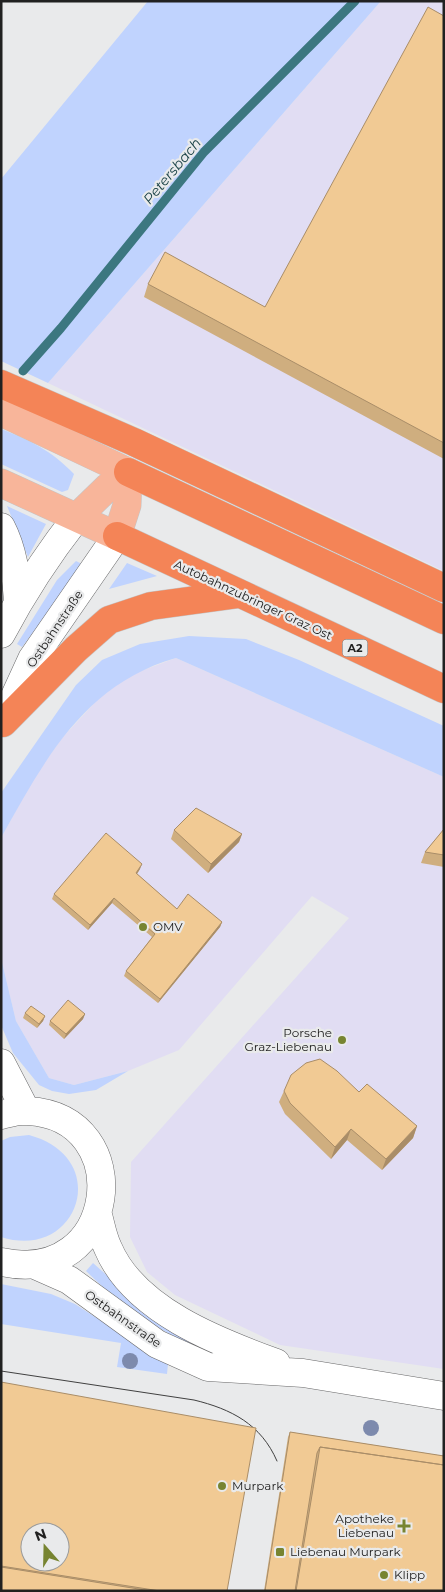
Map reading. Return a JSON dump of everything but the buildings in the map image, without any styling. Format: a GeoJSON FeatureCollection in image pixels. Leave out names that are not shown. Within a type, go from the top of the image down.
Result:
{"type":"FeatureCollection","features":[{"type":"Feature","properties":{"kind":"highway"},"geometry":{"type":"LineString","coordinates":[[1,384],[134,442],[444,588]]}},
{"type":"Feature","properties":{"kind":"highway"},"geometry":{"type":"LineString","coordinates":[[128,472],[444,620]]}},
{"type":"Feature","properties":{"kind":"highway","name":"Autobahnzubringer Graz Ost"},"geometry":{"type":"LineString","coordinates":[[117,536],[444,689]]}},
{"type":"Feature","properties":{"kind":"highway"},"geometry":{"type":"LineString","coordinates":[[2,725],[76,649],[109,620],[151,606],[239,594]]}},
{"type":"Feature","properties":{"kind":"main road"},"geometry":{"type":"LineString","coordinates":[[1,412],[128,472]]}},
{"type":"Feature","properties":{"kind":"main road"},"geometry":{"type":"LineString","coordinates":[[1,634],[18,601],[52,548],[77,517],[108,487],[128,472]]}},
{"type":"Feature","properties":{"kind":"main road"},"geometry":{"type":"LineString","coordinates":[[1,483],[117,536],[127,505],[128,472]]}},
{"type":"Feature","properties":{"kind":"main road"},"geometry":{"type":"LineString","coordinates":[[1,527],[8,540],[18,601]]}},
{"type":"Feature","properties":{"kind":"main road","name":"Ostbahnstraße"},"geometry":{"type":"LineString","coordinates":[[2,725],[32,660],[117,536]]}},
{"type":"Feature","properties":{"kind":"main road","name":"Ostbahnstraße"},"geometry":{"type":"LineString","coordinates":[[1,1063],[14,1113],[59,1118],[74,1128],[87,1142],[96,1158],[101,1175],[102,1196],[98,1215],[88,1234],[73,1249],[55,1259],[35,1265],[18,1266],[1,1262]]}},
{"type":"Feature","properties":{"kind":"main road","name":"Ostbahnstraße"},"geometry":{"type":"LineString","coordinates":[[98,1215],[108,1249],[122,1272],[143,1294],[170,1314],[223,1344],[303,1373]]}},
{"type":"Feature","properties":{"kind":"main road","name":"Ostbahnstraße"},"geometry":{"type":"LineString","coordinates":[[35,1265],[69,1280],[157,1344],[184,1358],[216,1369],[303,1373],[444,1396]]}},
{"type":"Feature","properties":{"kind":"shaded area"},"geometry":{"type":"Polygon","coordinates":[[[148,1],[381,1],[48,383],[1,361],[1,179],[148,1]]]}},
{"type":"Feature","properties":{"kind":"shaded area"},"geometry":{"type":"Polygon","coordinates":[[[381,1],[444,1],[444,571],[48,383],[381,1]]]}},
{"type":"Feature","properties":{"kind":"shaded area"},"geometry":{"type":"Polygon","coordinates":[[[1,429],[22,437],[40,447],[66,466],[74,474],[68,490],[62,492],[1,464],[1,429]]]}},
{"type":"Feature","properties":{"kind":"shaded area"},"geometry":{"type":"Polygon","coordinates":[[[7,506],[46,524],[28,557],[7,506]]]}},
{"type":"Feature","properties":{"kind":"shaded area"},"geometry":{"type":"Polygon","coordinates":[[[76,561],[84,565],[22,647],[17,644],[57,580],[76,561]]]}},
{"type":"Feature","properties":{"kind":"shaded area"},"geometry":{"type":"Polygon","coordinates":[[[127,563],[157,576],[109,589],[127,563]]]}},
{"type":"Feature","properties":{"kind":"shaded area"},"geometry":{"type":"Polygon","coordinates":[[[189,636],[246,639],[299,660],[444,726],[444,777],[176,658],[144,670],[116,686],[92,706],[70,729],[51,754],[1,838],[1,793],[76,685],[102,660],[140,644],[189,636]]]}},
{"type":"Feature","properties":{"kind":"shaded area"},"geometry":{"type":"Polygon","coordinates":[[[176,658],[444,777],[444,1369],[280,1345],[175,1295],[147,1272],[130,1237],[131,1162],[349,918],[312,896],[179,1050],[128,1071],[74,1085],[49,1078],[16,1021],[1,958],[1,838],[35,776],[62,738],[101,696],[130,675],[176,658]]]}},
{"type":"Feature","properties":{"kind":"shaded area"},"geometry":{"type":"Polygon","coordinates":[[[1,958],[16,1021],[49,1078],[74,1085],[128,1071],[96,1090],[69,1094],[52,1091],[39,1085],[13,1053],[1,1025],[1,958]]]}},
{"type":"Feature","properties":{"kind":"shaded area"},"geometry":{"type":"Polygon","coordinates":[[[29,1135],[55,1147],[71,1164],[78,1184],[76,1204],[66,1222],[50,1235],[28,1241],[1,1237],[1,1141],[10,1137],[29,1135]]]}},
{"type":"Feature","properties":{"kind":"shaded area"},"geometry":{"type":"Polygon","coordinates":[[[93,1263],[129,1295],[212,1351],[210,1354],[159,1328],[129,1308],[86,1271],[93,1263]]]}},
{"type":"Feature","properties":{"kind":"shaded area"},"geometry":{"type":"Polygon","coordinates":[[[1,1284],[51,1294],[75,1304],[168,1364],[167,1374],[117,1367],[121,1343],[1,1324],[1,1284]]]}},
{"type":"Feature","properties":{"kind":"waterway","name":"Petersbach"},"geometry":{"type":"LineString","coordinates":[[23,371],[61,328],[204,152],[355,1]]}},
{"type":"Feature","properties":{"kind":"tram line"},"geometry":{"type":"LineString","coordinates":[[1,1371],[194,1400],[208,1404],[232,1414],[253,1428],[262,1437],[277,1461]]}},
{"type":"Feature","properties":{"kind":"place","name":"OMV"},"geometry":{"type":"Point","coordinates":[143,927]}},
{"type":"Feature","properties":{"kind":"place","name":"Porsche Graz-Liebenau"},"geometry":{"type":"Point","coordinates":[342,1040]}},
{"type":"Feature","properties":{"kind":"place","name":"Murpark"},"geometry":{"type":"Point","coordinates":[222,1486]}},
{"type":"Feature","properties":{"kind":"place","name":"Apotheke Liebenau"},"geometry":{"type":"Point","coordinates":[404,1526]}},
{"type":"Feature","properties":{"kind":"place","name":"Liebenau Murpark"},"geometry":{"type":"Point","coordinates":[280,1552]}},
{"type":"Feature","properties":{"kind":"place","name":"Klipp"},"geometry":{"type":"Point","coordinates":[384,1575]}}]}
